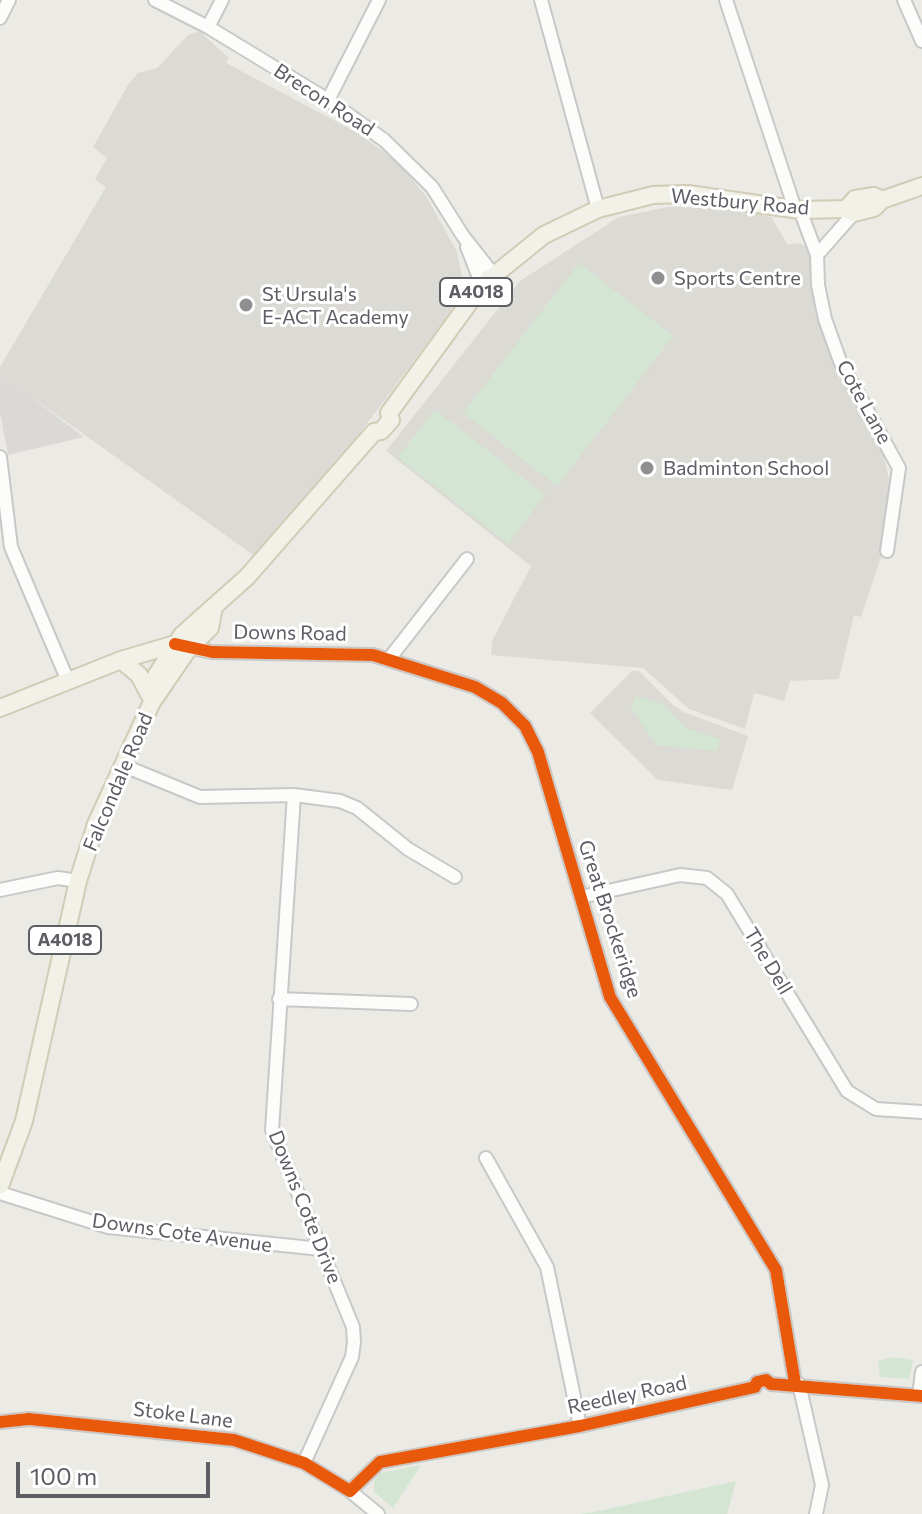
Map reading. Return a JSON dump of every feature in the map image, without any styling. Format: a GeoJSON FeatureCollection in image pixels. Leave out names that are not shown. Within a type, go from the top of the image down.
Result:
{"type":"FeatureCollection","features":[{"type":"Feature","properties":{"kind":"main road","name":"Westbury Road"},"geometry":{"type":"LineString","coordinates":[[152,702],[152,682],[214,607],[247,577],[374,432],[373,425],[378,418],[383,413],[389,413],[488,279],[544,235],[598,209],[653,195],[688,194],[797,209],[850,211],[855,199],[874,196],[882,200],[922,186]]}},
{"type":"Feature","properties":{"kind":"main road","name":"Westbury Road"},"geometry":{"type":"LineString","coordinates":[[0,708],[121,660],[182,646]]}},
{"type":"Feature","properties":{"kind":"main road"},"geometry":{"type":"LineString","coordinates":[[121,660],[139,675],[152,702]]}},
{"type":"Feature","properties":{"kind":"main road","name":"Falcondale Road"},"geometry":{"type":"LineString","coordinates":[[0,1186],[5,1158],[35,1078],[78,881],[96,824],[152,702]]}},
{"type":"Feature","properties":{"kind":"street"},"geometry":{"type":"LineString","coordinates":[[0,18],[9,0]]}},
{"type":"Feature","properties":{"kind":"street","name":"Brecon Road"},"geometry":{"type":"LineString","coordinates":[[155,0],[208,27],[328,100],[408,160],[432,187],[488,279]]}},
{"type":"Feature","properties":{"kind":"street"},"geometry":{"type":"LineString","coordinates":[[208,27],[222,0]]}},
{"type":"Feature","properties":{"kind":"street"},"geometry":{"type":"LineString","coordinates":[[328,100],[379,0]]}},
{"type":"Feature","properties":{"kind":"street"},"geometry":{"type":"LineString","coordinates":[[541,0],[598,209]]}},
{"type":"Feature","properties":{"kind":"street","name":"Cote Lane"},"geometry":{"type":"LineString","coordinates":[[726,0],[797,209],[817,255],[818,285],[825,319],[840,361],[899,468],[887,551]]}},
{"type":"Feature","properties":{"kind":"street"},"geometry":{"type":"LineString","coordinates":[[904,0],[922,41]]}},
{"type":"Feature","properties":{"kind":"street"},"geometry":{"type":"LineString","coordinates":[[817,255],[850,211]]}},
{"type":"Feature","properties":{"kind":"street"},"geometry":{"type":"LineString","coordinates":[[0,457],[11,547],[68,681]]}},
{"type":"Feature","properties":{"kind":"street"},"geometry":{"type":"LineString","coordinates":[[389,659],[467,559]]}},
{"type":"Feature","properties":{"kind":"street","name":"Downs Road"},"geometry":{"type":"LineString","coordinates":[[182,646],[373,655],[389,659]]}},
{"type":"Feature","properties":{"kind":"street","name":"Great Brockeridge"},"geometry":{"type":"LineString","coordinates":[[389,659],[475,687],[502,703],[525,726],[538,752],[610,997],[776,1270],[797,1384],[822,1485],[816,1514]]}},
{"type":"Feature","properties":{"kind":"street"},"geometry":{"type":"LineString","coordinates":[[122,765],[200,797],[317,796],[357,808],[408,849],[455,877]]}},
{"type":"Feature","properties":{"kind":"street","name":"Downs Cote Drive"},"geometry":{"type":"LineString","coordinates":[[294,795],[272,1130],[353,1327],[354,1342],[352,1357],[304,1463]]}},
{"type":"Feature","properties":{"kind":"street","name":"The Dell"},"geometry":{"type":"LineString","coordinates":[[581,897],[680,875],[707,878],[727,894],[847,1091],[876,1109],[922,1112]]}},
{"type":"Feature","properties":{"kind":"street"},"geometry":{"type":"LineString","coordinates":[[0,890],[58,878],[78,881]]}},
{"type":"Feature","properties":{"kind":"street"},"geometry":{"type":"LineString","coordinates":[[279,999],[411,1004]]}},
{"type":"Feature","properties":{"kind":"street"},"geometry":{"type":"LineString","coordinates":[[486,1158],[547,1267],[580,1426]]}},
{"type":"Feature","properties":{"kind":"street","name":"Downs Cote Avenue"},"geometry":{"type":"LineString","coordinates":[[0,1193],[108,1227],[321,1249]]}},
{"type":"Feature","properties":{"kind":"street"},"geometry":{"type":"LineString","coordinates":[[920,1396],[922,1372]]}},
{"type":"Feature","properties":{"kind":"street","name":"Reedley Road"},"geometry":{"type":"LineString","coordinates":[[350,1491],[380,1462],[580,1426],[755,1387],[762,1381],[920,1396]]}},
{"type":"Feature","properties":{"kind":"street","name":"Stoke Lane"},"geometry":{"type":"LineString","coordinates":[[0,1422],[29,1419],[234,1440],[304,1463],[350,1491],[378,1514]]}},
{"type":"Feature","properties":{"kind":"shaded area","name":"St Ursula's E-ACT Academy"},"geometry":{"type":"Polygon","coordinates":[[[199,31],[229,58],[226,63],[358,133],[396,161],[426,196],[457,252],[463,282],[449,314],[263,562],[26,393],[0,380],[0,367],[106,187],[95,179],[107,158],[93,147],[128,85],[138,73],[157,68],[188,35],[199,31]]]}},
{"type":"Feature","properties":{"kind":"shaded area","name":"Badminton School"},"geometry":{"type":"Polygon","coordinates":[[[668,207],[732,208],[771,217],[788,245],[798,243],[810,248],[813,287],[882,447],[890,484],[888,529],[882,554],[861,617],[854,615],[839,679],[790,681],[784,701],[754,693],[745,729],[689,709],[643,668],[491,655],[492,641],[531,566],[386,451],[520,281],[619,217],[668,207]]]}},
{"type":"Feature","properties":{"kind":"shaded area"},"geometry":{"type":"Polygon","coordinates":[[[0,380],[26,393],[84,437],[8,455],[0,413],[0,380]]]}},
{"type":"Feature","properties":{"kind":"shaded area"},"geometry":{"type":"Polygon","coordinates":[[[632,671],[639,671],[674,706],[686,713],[748,736],[732,790],[658,780],[590,713],[632,671]]]}},
{"type":"Feature","properties":{"kind":"green space"},"geometry":{"type":"Polygon","coordinates":[[[579,263],[673,336],[557,486],[463,413],[579,263]]]}},
{"type":"Feature","properties":{"kind":"green space"},"geometry":{"type":"Polygon","coordinates":[[[435,410],[545,495],[508,544],[398,457],[435,410]]]}},
{"type":"Feature","properties":{"kind":"green space"},"geometry":{"type":"Polygon","coordinates":[[[636,696],[663,704],[686,728],[720,739],[716,751],[656,745],[631,707],[636,696]]]}},
{"type":"Feature","properties":{"kind":"green space"},"geometry":{"type":"Polygon","coordinates":[[[893,1357],[913,1360],[909,1379],[880,1377],[878,1361],[893,1357]]]}},
{"type":"Feature","properties":{"kind":"green space"},"geometry":{"type":"Polygon","coordinates":[[[421,1465],[393,1508],[374,1492],[374,1481],[380,1473],[421,1465]]]}},
{"type":"Feature","properties":{"kind":"green space"},"geometry":{"type":"Polygon","coordinates":[[[736,1481],[727,1514],[580,1514],[594,1512],[736,1481]]]}},
{"type":"Feature","properties":{"kind":"cycle path"},"geometry":{"type":"LineString","coordinates":[[175,644],[212,652],[373,655],[475,687],[502,703],[525,726],[538,752],[610,997],[776,1270],[795,1383]]}},
{"type":"Feature","properties":{"kind":"cycle path"},"geometry":{"type":"LineString","coordinates":[[0,1422],[29,1419],[234,1440],[304,1463],[350,1491],[380,1462],[580,1426],[755,1387],[757,1382],[766,1380],[771,1384],[922,1396]]}},
{"type":"Feature","properties":{"kind":"place","name":"Sports Centre"},"geometry":{"type":"Point","coordinates":[658,278]}},
{"type":"Feature","properties":{"kind":"place","name":"St Ursula's E-ACT Academy"},"geometry":{"type":"Point","coordinates":[246,305]}},
{"type":"Feature","properties":{"kind":"place","name":"Badminton School"},"geometry":{"type":"Point","coordinates":[647,468]}}]}
